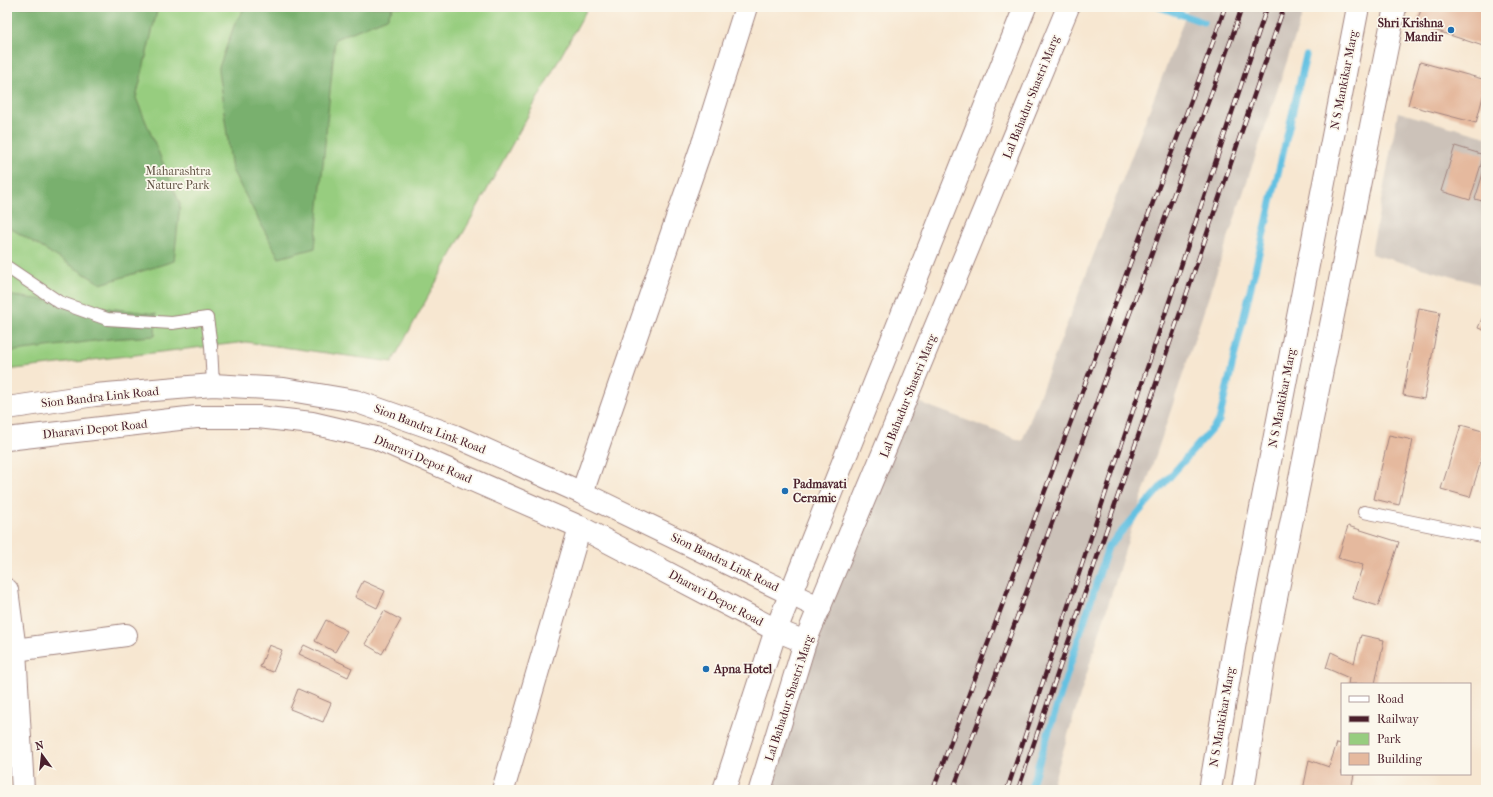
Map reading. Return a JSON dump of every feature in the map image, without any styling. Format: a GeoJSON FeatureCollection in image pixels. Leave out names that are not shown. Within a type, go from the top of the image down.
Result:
{"type":"FeatureCollection","features":[{"type":"Feature","properties":{"kind":"main road"},"geometry":{"type":"LineString","coordinates":[[582,493],[704,140],[746,7]]}},
{"type":"Feature","properties":{"kind":"main road"},"geometry":{"type":"LineString","coordinates":[[724,790],[776,630],[792,594],[1025,7]]}},
{"type":"Feature","properties":{"kind":"main road","name":"Lal Bahadur Shastri Marg"},"geometry":{"type":"LineString","coordinates":[[760,790],[806,642],[1068,7]]}},
{"type":"Feature","properties":{"kind":"main road","name":"N S Mankikar Marg"},"geometry":{"type":"LineString","coordinates":[[1210,790],[1235,642],[1358,7]]}},
{"type":"Feature","properties":{"kind":"main road"},"geometry":{"type":"LineString","coordinates":[[1243,790],[1266,648],[1395,7]]}},
{"type":"Feature","properties":{"kind":"main road"},"geometry":{"type":"LineString","coordinates":[[1325,177],[1359,184]]}},
{"type":"Feature","properties":{"kind":"main road"},"geometry":{"type":"LineString","coordinates":[[1307,270],[1341,277]]}},
{"type":"Feature","properties":{"kind":"main road","name":"Sion Bandra Link Road"},"geometry":{"type":"LineString","coordinates":[[7,408],[96,395],[213,385],[284,389],[355,402],[456,436],[582,493],[820,608]]}},
{"type":"Feature","properties":{"kind":"main road"},"geometry":{"type":"LineString","coordinates":[[873,388],[907,398]]}},
{"type":"Feature","properties":{"kind":"main road"},"geometry":{"type":"LineString","coordinates":[[1280,408],[1313,414]]}},
{"type":"Feature","properties":{"kind":"main road","name":"Dharavi Depot Road"},"geometry":{"type":"LineString","coordinates":[[7,439],[196,417],[258,418],[312,423],[376,438],[580,527],[776,630],[806,642]]}},
{"type":"Feature","properties":{"kind":"main road"},"geometry":{"type":"LineString","coordinates":[[503,790],[580,527]]}},
{"type":"Feature","properties":{"kind":"main road"},"geometry":{"type":"LineString","coordinates":[[7,590],[15,650],[23,790]]}},
{"type":"Feature","properties":{"kind":"main road"},"geometry":{"type":"LineString","coordinates":[[15,650],[126,635]]}},
{"type":"Feature","properties":{"kind":"main road"},"geometry":{"type":"LineString","coordinates":[[1235,642],[1266,648]]}},
{"type":"Feature","properties":{"kind":"lane"},"geometry":{"type":"LineString","coordinates":[[7,267],[59,302],[107,319],[172,323],[208,318],[213,385]]}},
{"type":"Feature","properties":{"kind":"lane"},"geometry":{"type":"LineString","coordinates":[[1364,512],[1486,537]]}},
{"type":"Feature","properties":{"kind":"shaded area"},"geometry":{"type":"Polygon","coordinates":[[[1189,7],[1305,7],[1133,524],[1051,790],[767,790],[813,641],[910,399],[1022,441],[1189,7]]]}},
{"type":"Feature","properties":{"kind":"shaded area"},"geometry":{"type":"Polygon","coordinates":[[[1398,112],[1486,137],[1486,286],[1371,254],[1398,112]]]}},
{"type":"Feature","properties":{"kind":"green space","name":"Maharashtra Nature Park"},"geometry":{"type":"Polygon","coordinates":[[[7,7],[588,7],[392,362],[246,342],[7,370],[7,7]]]}},
{"type":"Feature","properties":{"kind":"green space"},"geometry":{"type":"Polygon","coordinates":[[[7,7],[158,7],[136,98],[180,204],[174,261],[101,284],[7,226],[7,7]]]}},
{"type":"Feature","properties":{"kind":"green space"},"geometry":{"type":"Polygon","coordinates":[[[245,7],[393,7],[387,18],[335,39],[315,248],[279,258],[232,170],[218,70],[235,23],[245,7]]]}},
{"type":"Feature","properties":{"kind":"green space"},"geometry":{"type":"Polygon","coordinates":[[[7,292],[13,296],[156,314],[155,336],[110,339],[7,352],[7,292]]]}},
{"type":"Feature","properties":{"kind":"building"},"geometry":{"type":"Polygon","coordinates":[[[1422,7],[1486,7],[1486,47],[1416,24],[1422,7]]]}},
{"type":"Feature","properties":{"kind":"building"},"geometry":{"type":"Polygon","coordinates":[[[1420,62],[1486,80],[1476,123],[1408,105],[1420,62]]]}},
{"type":"Feature","properties":{"kind":"building"},"geometry":{"type":"Polygon","coordinates":[[[1455,146],[1484,155],[1470,200],[1441,191],[1455,146]]]}},
{"type":"Feature","properties":{"kind":"building"},"geometry":{"type":"Polygon","coordinates":[[[1486,164],[1486,202],[1475,199],[1486,164]]]}},
{"type":"Feature","properties":{"kind":"building"},"geometry":{"type":"Polygon","coordinates":[[[1419,308],[1440,312],[1424,399],[1403,395],[1419,308]]]}},
{"type":"Feature","properties":{"kind":"building"},"geometry":{"type":"Polygon","coordinates":[[[1486,309],[1486,331],[1478,328],[1486,309]]]}},
{"type":"Feature","properties":{"kind":"building"},"geometry":{"type":"Polygon","coordinates":[[[1461,425],[1486,432],[1486,445],[1470,497],[1441,489],[1461,425]]]}},
{"type":"Feature","properties":{"kind":"building"},"geometry":{"type":"Polygon","coordinates":[[[1389,435],[1413,440],[1399,505],[1374,499],[1389,435]]]}},
{"type":"Feature","properties":{"kind":"building"},"geometry":{"type":"Polygon","coordinates":[[[1348,526],[1399,542],[1378,606],[1352,598],[1363,565],[1338,558],[1348,526]]]}},
{"type":"Feature","properties":{"kind":"building"},"geometry":{"type":"Polygon","coordinates":[[[363,581],[385,591],[377,608],[355,597],[363,581]]]}},
{"type":"Feature","properties":{"kind":"building"},"geometry":{"type":"Polygon","coordinates":[[[384,611],[401,620],[382,654],[365,644],[384,611]]]}},
{"type":"Feature","properties":{"kind":"building"},"geometry":{"type":"Polygon","coordinates":[[[326,620],[347,631],[335,652],[315,641],[326,620]]]}},
{"type":"Feature","properties":{"kind":"building"},"geometry":{"type":"Polygon","coordinates":[[[1361,635],[1384,640],[1375,683],[1348,683],[1349,678],[1326,668],[1331,652],[1354,663],[1361,635]]]}},
{"type":"Feature","properties":{"kind":"building"},"geometry":{"type":"Polygon","coordinates":[[[269,645],[282,650],[273,672],[260,667],[269,645]]]}},
{"type":"Feature","properties":{"kind":"building"},"geometry":{"type":"Polygon","coordinates":[[[304,645],[352,668],[348,677],[299,654],[304,645]]]}},
{"type":"Feature","properties":{"kind":"building"},"geometry":{"type":"Polygon","coordinates":[[[298,689],[331,703],[323,722],[290,709],[298,689]]]}},
{"type":"Feature","properties":{"kind":"building"},"geometry":{"type":"Polygon","coordinates":[[[1337,743],[1341,744],[1341,775],[1354,775],[1351,790],[1303,790],[1309,760],[1329,767],[1337,743]]]}},
{"type":"Feature","properties":{"kind":"waterway"},"geometry":{"type":"LineString","coordinates":[[1159,7],[1203,22]]}},
{"type":"Feature","properties":{"kind":"waterway"},"geometry":{"type":"LineString","coordinates":[[1030,790],[1108,547],[1219,421],[1306,56]]}},
{"type":"Feature","properties":{"kind":"railway"},"geometry":{"type":"LineString","coordinates":[[933,790],[1225,7]]}},
{"type":"Feature","properties":{"kind":"railway"},"geometry":{"type":"LineString","coordinates":[[953,790],[1242,7]]}},
{"type":"Feature","properties":{"kind":"railway"},"geometry":{"type":"LineString","coordinates":[[1007,790],[1267,7]]}},
{"type":"Feature","properties":{"kind":"railway"},"geometry":{"type":"LineString","coordinates":[[1018,790],[1284,7]]}},
{"type":"Feature","properties":{"kind":"place","name":"Shri Krishna Mandir"},"geometry":{"type":"Point","coordinates":[1451,30]}},
{"type":"Feature","properties":{"kind":"place","name":"Padmavati Ceramic"},"geometry":{"type":"Point","coordinates":[785,491]}},
{"type":"Feature","properties":{"kind":"place","name":"Apna Hotel"},"geometry":{"type":"Point","coordinates":[706,669]}}]}
